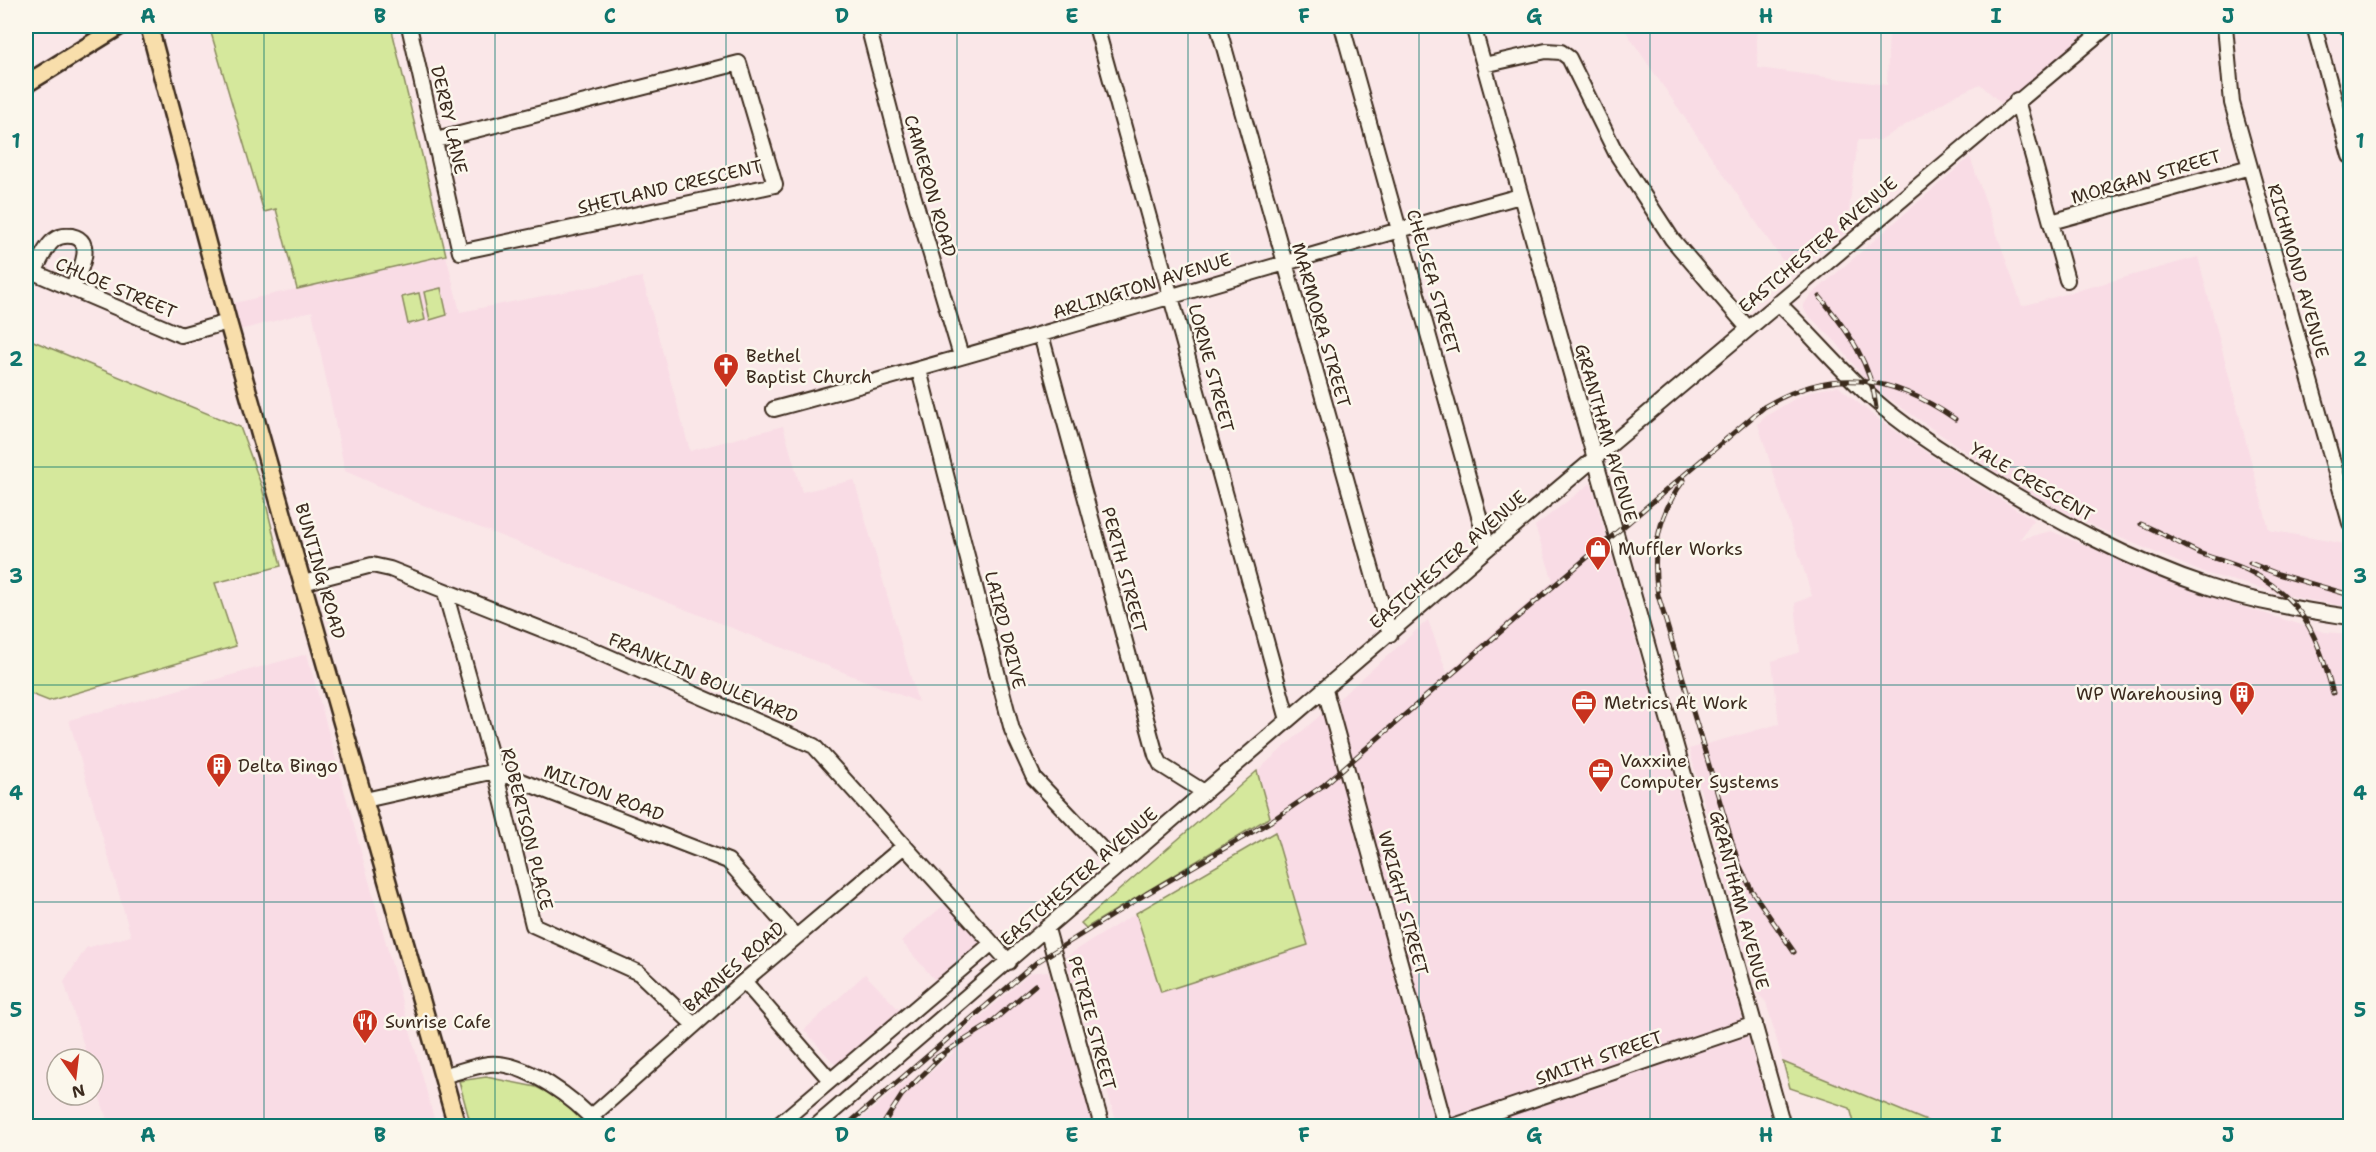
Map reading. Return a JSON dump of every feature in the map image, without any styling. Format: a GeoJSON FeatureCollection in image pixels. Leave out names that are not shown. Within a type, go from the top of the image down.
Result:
{"type":"FeatureCollection","features":[{"type":"Feature","properties":{"kind":"main road"},"geometry":{"type":"LineString","coordinates":[[26,84],[120,26]]}},
{"type":"Feature","properties":{"kind":"main road","name":"BUNTING ROAD"},"geometry":{"type":"LineString","coordinates":[[149,26],[228,322],[456,1126]]}},
{"type":"Feature","properties":{"kind":"street","name":"DERBY LANE"},"geometry":{"type":"LineString","coordinates":[[408,26],[453,222]]}},
{"type":"Feature","properties":{"kind":"street","name":"CAMERON ROAD"},"geometry":{"type":"LineString","coordinates":[[868,26],[906,171],[961,356]]}},
{"type":"Feature","properties":{"kind":"street","name":"LORNE STREET"},"geometry":{"type":"LineString","coordinates":[[1096,26],[1122,125],[1173,297],[1288,720]]}},
{"type":"Feature","properties":{"kind":"street","name":"MARMORA STREET"},"geometry":{"type":"LineString","coordinates":[[1218,26],[1389,634]]}},
{"type":"Feature","properties":{"kind":"street","name":"CHELSEA STREET"},"geometry":{"type":"LineString","coordinates":[[1342,26],[1488,548]]}},
{"type":"Feature","properties":{"kind":"street","name":"GRANTHAM AVENUE"},"geometry":{"type":"LineString","coordinates":[[1473,26],[1783,1126]]}},
{"type":"Feature","properties":{"kind":"street","name":"EASTCHESTER AVENUE"},"geometry":{"type":"LineString","coordinates":[[816,1126],[1488,548],[2017,100],[2108,26]]}},
{"type":"Feature","properties":{"kind":"street","name":"RICHMOND AVENUE"},"geometry":{"type":"LineString","coordinates":[[2225,26],[2232,103],[2350,523]]}},
{"type":"Feature","properties":{"kind":"street"},"geometry":{"type":"LineString","coordinates":[[2314,26],[2350,156]]}},
{"type":"Feature","properties":{"kind":"street"},"geometry":{"type":"LineString","coordinates":[[1484,65],[1546,51],[1561,52],[1569,58],[1616,153],[1672,239],[1748,328]]}},
{"type":"Feature","properties":{"kind":"street","name":"SHETLAND CRESCENT"},"geometry":{"type":"LineString","coordinates":[[436,140],[739,63],[775,185],[460,252],[453,222]]}},
{"type":"Feature","properties":{"kind":"street"},"geometry":{"type":"LineString","coordinates":[[2017,100],[2067,280]]}},
{"type":"Feature","properties":{"kind":"street","name":"MORGAN STREET"},"geometry":{"type":"LineString","coordinates":[[2051,222],[2250,167]]}},
{"type":"Feature","properties":{"kind":"street","name":"ARLINGTON AVENUE"},"geometry":{"type":"LineString","coordinates":[[774,409],[920,370],[961,356],[1173,297],[1284,262],[1520,196]]}},
{"type":"Feature","properties":{"kind":"street"},"geometry":{"type":"LineString","coordinates":[[30,271],[52,241],[62,236],[76,237],[82,242],[85,250],[84,261],[72,289]]}},
{"type":"Feature","properties":{"kind":"street","name":"CHLOE STREET"},"geometry":{"type":"LineString","coordinates":[[30,271],[181,335],[228,322]]}},
{"type":"Feature","properties":{"kind":"street","name":"YALE CRESCENT"},"geometry":{"type":"LineString","coordinates":[[1778,303],[1875,401],[1946,453],[2048,516],[2141,560],[2208,587],[2263,601],[2350,617]]}},
{"type":"Feature","properties":{"kind":"street","name":"PERTH STREET"},"geometry":{"type":"LineString","coordinates":[[1041,335],[1156,755],[1161,765],[1204,792]]}},
{"type":"Feature","properties":{"kind":"street","name":"LAIRD DRIVE"},"geometry":{"type":"LineString","coordinates":[[920,370],[1012,730],[1034,778],[1118,866]]}},
{"type":"Feature","properties":{"kind":"street","name":"FRANKLIN BOULEVARD"},"geometry":{"type":"LineString","coordinates":[[303,583],[372,566],[390,569],[584,646],[814,746],[1009,962]]}},
{"type":"Feature","properties":{"kind":"street","name":"ROBERTSON PLACE"},"geometry":{"type":"LineString","coordinates":[[445,592],[495,771],[533,926],[639,973],[694,1026]]}},
{"type":"Feature","properties":{"kind":"street","name":"WRIGHT STREET"},"geometry":{"type":"LineString","coordinates":[[1325,690],[1445,1126]]}},
{"type":"Feature","properties":{"kind":"street"},"geometry":{"type":"LineString","coordinates":[[365,800],[495,771]]}},
{"type":"Feature","properties":{"kind":"street","name":"MILTON ROAD"},"geometry":{"type":"LineString","coordinates":[[495,771],[728,861],[796,937]]}},
{"type":"Feature","properties":{"kind":"street","name":"BARNES ROAD"},"geometry":{"type":"LineString","coordinates":[[595,1122],[744,981],[904,846]]}},
{"type":"Feature","properties":{"kind":"street","name":"PETRIE STREET"},"geometry":{"type":"LineString","coordinates":[[1047,929],[1102,1126]]}},
{"type":"Feature","properties":{"kind":"street","name":"EASTCHESTER AVENUE"},"geometry":{"type":"LineString","coordinates":[[777,1126],[991,944]]}},
{"type":"Feature","properties":{"kind":"street"},"geometry":{"type":"LineString","coordinates":[[744,981],[832,1079],[851,1096]]}},
{"type":"Feature","properties":{"kind":"street","name":"SMITH STREET"},"geometry":{"type":"LineString","coordinates":[[1454,1126],[1755,1024]]}},
{"type":"Feature","properties":{"kind":"street"},"geometry":{"type":"LineString","coordinates":[[443,1076],[488,1064],[511,1065],[537,1075],[595,1122]]}},
{"type":"Feature","properties":{"kind":"shaded area"},"geometry":{"type":"Polygon","coordinates":[[[1622,26],[1756,26],[1758,68],[1887,85],[1889,26],[2093,26],[2087,37],[2004,106],[1980,84],[1954,96],[1880,140],[1858,140],[1846,232],[1791,273],[1622,26]]]}},
{"type":"Feature","properties":{"kind":"shaded area"},"geometry":{"type":"Polygon","coordinates":[[[1970,157],[2022,306],[2198,257],[2269,530],[2350,545],[2350,607],[2303,599],[2204,573],[2095,527],[2044,501],[1997,473],[1870,386],[1836,342],[1806,313],[1803,306],[1809,297],[1970,157]]]}},
{"type":"Feature","properties":{"kind":"shaded area"},"geometry":{"type":"Polygon","coordinates":[[[446,255],[460,312],[642,277],[690,451],[783,426],[802,492],[854,480],[918,702],[413,501],[345,471],[312,311],[240,330],[234,303],[446,255]]]}},
{"type":"Feature","properties":{"kind":"shaded area"},"geometry":{"type":"Polygon","coordinates":[[[1838,386],[1874,416],[1940,462],[2034,520],[2020,539],[2051,531],[2196,592],[2324,632],[2350,634],[2350,1126],[1939,1126],[1783,1062],[1766,1002],[1757,993],[1689,749],[1779,724],[1772,661],[1800,652],[1795,603],[1812,596],[1758,424],[1766,416],[1796,398],[1813,391],[1838,386]]]}},
{"type":"Feature","properties":{"kind":"shaded area"},"geometry":{"type":"Polygon","coordinates":[[[1591,483],[1773,1126],[1118,1126],[1065,957],[1136,913],[1161,991],[1308,945],[1257,771],[1428,620],[1447,673],[1553,581],[1535,526],[1591,483]]]}},
{"type":"Feature","properties":{"kind":"shaded area"},"geometry":{"type":"Polygon","coordinates":[[[307,654],[436,1126],[109,1126],[103,1107],[105,1107],[105,1047],[84,1047],[64,982],[86,948],[131,936],[69,720],[307,654]]]}},
{"type":"Feature","properties":{"kind":"shaded area"},"geometry":{"type":"Polygon","coordinates":[[[949,901],[987,945],[939,985],[901,941],[949,901]]]}},
{"type":"Feature","properties":{"kind":"shaded area"},"geometry":{"type":"Polygon","coordinates":[[[1048,971],[1094,1126],[853,1126],[909,1078],[916,1085],[953,1053],[949,1044],[1030,973],[1048,971]]]}},
{"type":"Feature","properties":{"kind":"shaded area"},"geometry":{"type":"Polygon","coordinates":[[[865,974],[903,1014],[841,1071],[804,1030],[865,974]]]}},
{"type":"Feature","properties":{"kind":"green space"},"geometry":{"type":"Polygon","coordinates":[[[209,26],[391,26],[446,255],[297,289],[276,209],[264,212],[209,26]]]}},
{"type":"Feature","properties":{"kind":"green space"},"geometry":{"type":"Polygon","coordinates":[[[441,288],[447,315],[430,320],[424,292],[441,288]]]}},
{"type":"Feature","properties":{"kind":"green space"},"geometry":{"type":"Polygon","coordinates":[[[419,293],[425,320],[408,324],[402,297],[419,293]]]}},
{"type":"Feature","properties":{"kind":"green space"},"geometry":{"type":"Polygon","coordinates":[[[26,338],[240,427],[262,487],[281,566],[215,583],[236,646],[49,701],[26,692],[26,338]]]}},
{"type":"Feature","properties":{"kind":"green space"},"geometry":{"type":"Polygon","coordinates":[[[1257,771],[1270,817],[1086,928],[1081,923],[1257,771]]]}},
{"type":"Feature","properties":{"kind":"green space"},"geometry":{"type":"Polygon","coordinates":[[[1275,832],[1308,945],[1161,992],[1136,913],[1275,832]]]}},
{"type":"Feature","properties":{"kind":"green space"},"geometry":{"type":"Polygon","coordinates":[[[1783,1062],[1939,1126],[1855,1126],[1850,1108],[1790,1088],[1783,1062]]]}},
{"type":"Feature","properties":{"kind":"green space"},"geometry":{"type":"Polygon","coordinates":[[[486,1077],[536,1087],[573,1105],[590,1126],[471,1126],[459,1081],[486,1077]]]}},
{"type":"Feature","properties":{"kind":"railway"},"geometry":{"type":"LineString","coordinates":[[1820,297],[1840,322],[1857,349],[1870,377],[1876,408]]}},
{"type":"Feature","properties":{"kind":"railway"},"geometry":{"type":"LineString","coordinates":[[846,1126],[1037,962],[1146,894],[1271,821],[1324,785],[1764,407],[1789,394],[1814,385],[1838,381],[1861,381],[1885,385],[1908,393],[1955,419]]}},
{"type":"Feature","properties":{"kind":"railway"},"geometry":{"type":"LineString","coordinates":[[1684,480],[1668,506],[1659,534],[1655,564],[1658,595],[1738,862],[1752,891],[1794,952]]}},
{"type":"Feature","properties":{"kind":"railway"},"geometry":{"type":"LineString","coordinates":[[2141,524],[2199,553],[2247,570],[2282,593],[2295,606],[2314,637],[2333,693]]}},
{"type":"Feature","properties":{"kind":"railway"},"geometry":{"type":"LineString","coordinates":[[2250,563],[2278,574],[2350,595]]}},
{"type":"Feature","properties":{"kind":"railway"},"geometry":{"type":"LineString","coordinates":[[934,1059],[987,1026],[1035,985]]}},
{"type":"Feature","properties":{"kind":"railway"},"geometry":{"type":"LineString","coordinates":[[882,1126],[902,1095],[943,1055]]}},
{"type":"Feature","properties":{"kind":"place","name":"Bethel Baptist Church"},"geometry":{"type":"Point","coordinates":[726,389]}},
{"type":"Feature","properties":{"kind":"place","name":"Muffler Works"},"geometry":{"type":"Point","coordinates":[1598,572]}},
{"type":"Feature","properties":{"kind":"place","name":"WP Warehousing"},"geometry":{"type":"Point","coordinates":[2242,717]}},
{"type":"Feature","properties":{"kind":"place","name":"Metrics At Work"},"geometry":{"type":"Point","coordinates":[1584,726]}},
{"type":"Feature","properties":{"kind":"place","name":"Delta Bingo"},"geometry":{"type":"Point","coordinates":[219,789]}},
{"type":"Feature","properties":{"kind":"place","name":"Vaxxine Computer Systems"},"geometry":{"type":"Point","coordinates":[1601,794]}},
{"type":"Feature","properties":{"kind":"place","name":"Sunrise Cafe"},"geometry":{"type":"Point","coordinates":[365,1045]}}]}
